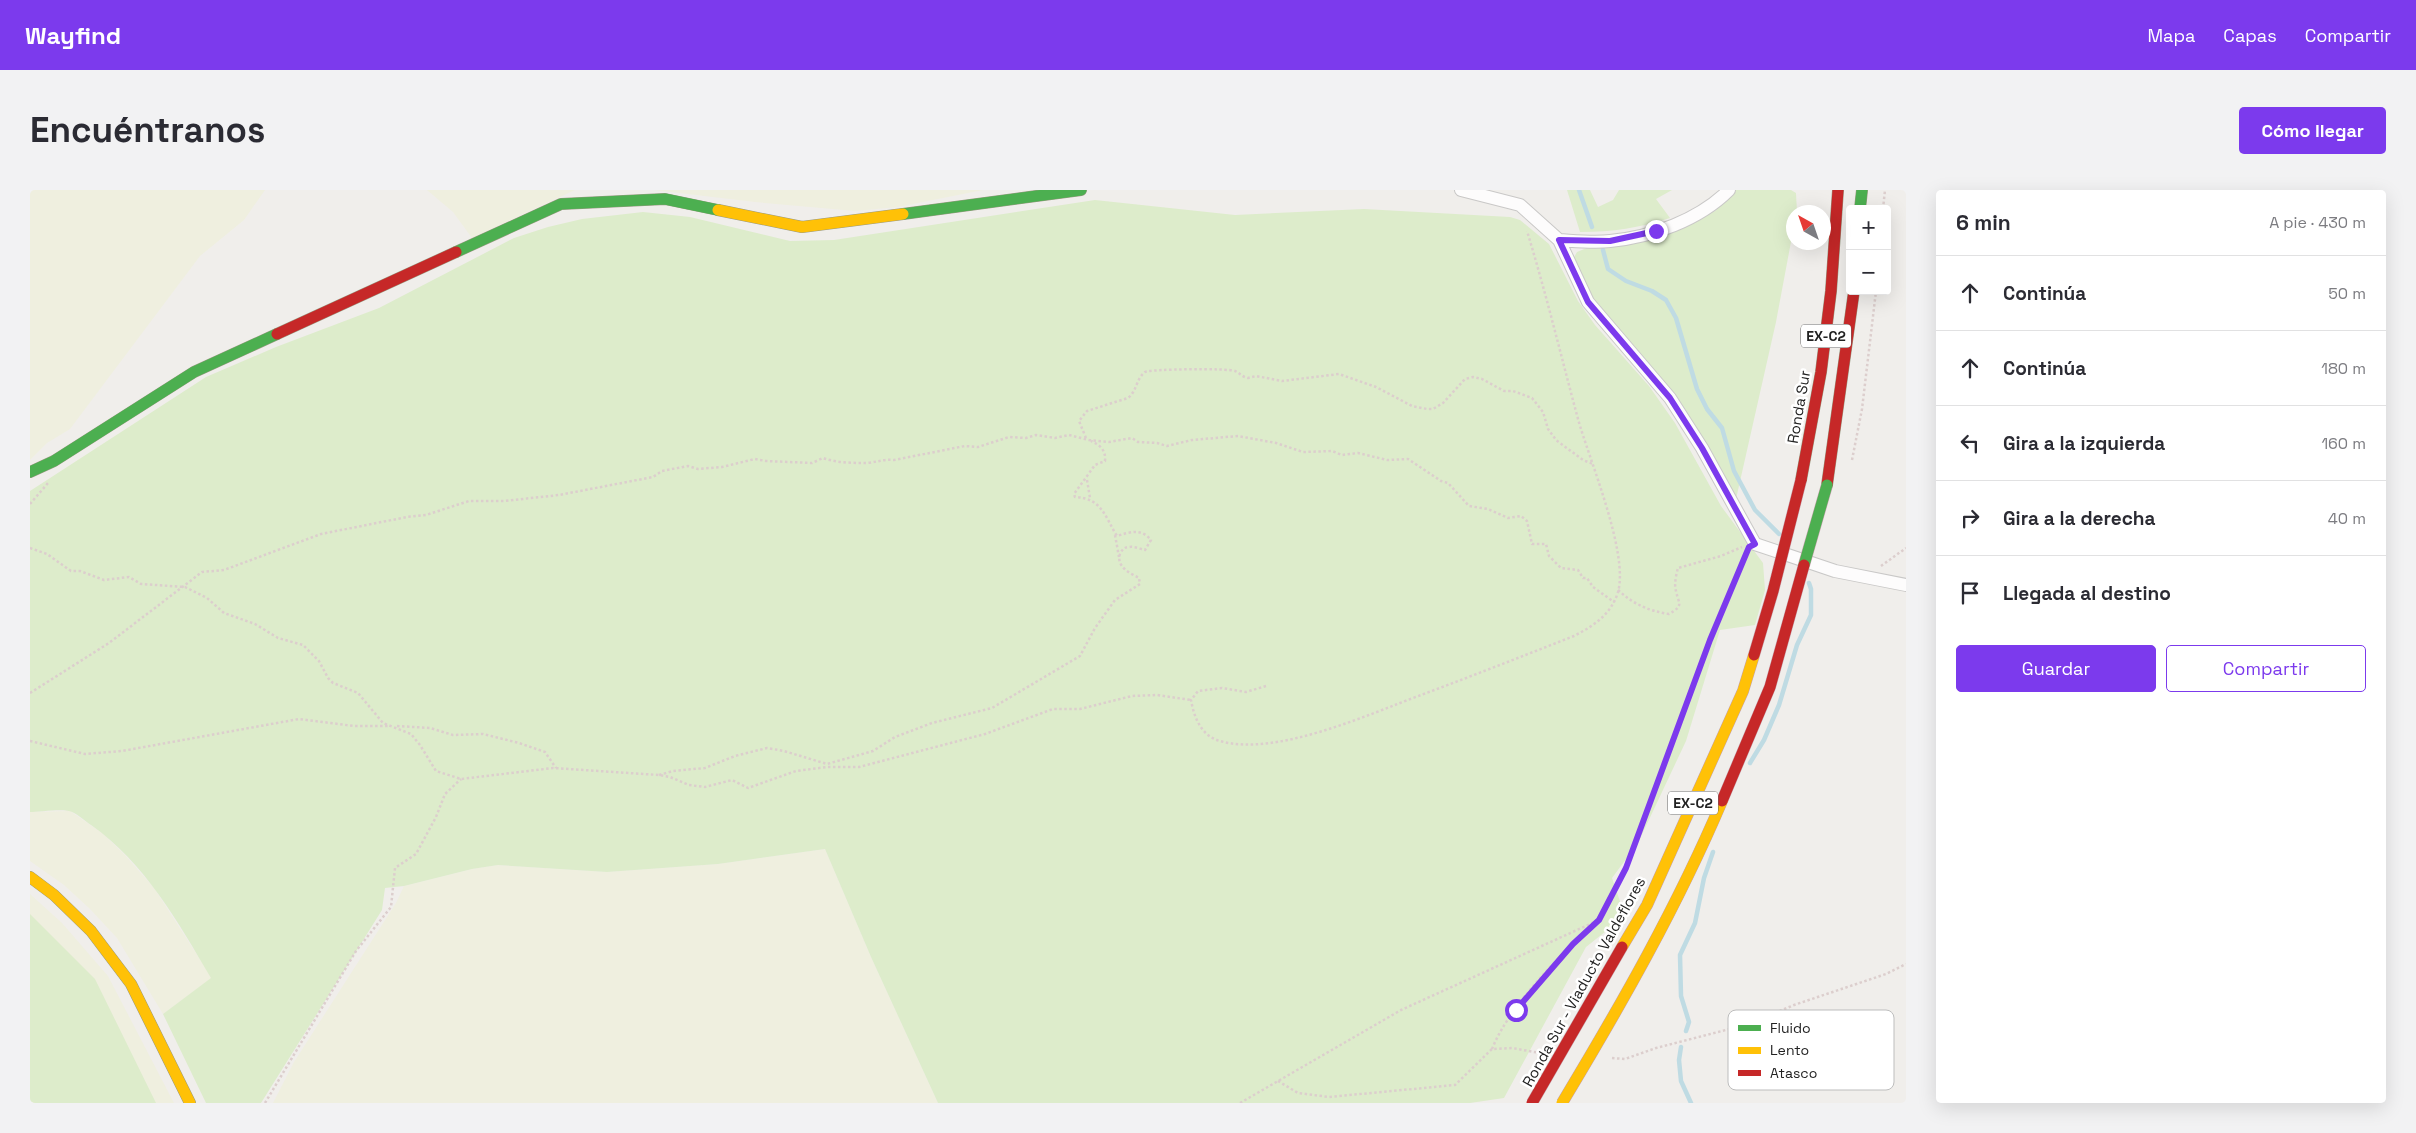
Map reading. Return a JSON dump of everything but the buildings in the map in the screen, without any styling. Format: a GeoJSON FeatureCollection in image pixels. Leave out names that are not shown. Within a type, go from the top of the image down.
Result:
{"type":"FeatureCollection","features":[{"type":"Feature","properties":{"kind":"main road"},"geometry":{"type":"LineString","coordinates":[[30,472],[54,461],[194,372],[561,204],[665,199],[802,227],[1081,190]]}},
{"type":"Feature","properties":{"kind":"main road","name":"Ronda Sur"},"geometry":{"type":"LineString","coordinates":[[1801,480],[1822,372],[1831,291],[1838,190]]}},
{"type":"Feature","properties":{"kind":"main road"},"geometry":{"type":"LineString","coordinates":[[1860,205],[1862,190]]}},
{"type":"Feature","properties":{"kind":"main road","name":"EX-C2"},"geometry":{"type":"LineString","coordinates":[[1562,1103],[1625,999],[1698,857],[1770,687],[1827,485],[1854,295]]}},
{"type":"Feature","properties":{"kind":"main road","name":"Ronda Sur - Viaducto Valdeflores"},"geometry":{"type":"LineString","coordinates":[[1532,1103],[1647,905],[1743,690],[1773,591],[1801,480]]}},
{"type":"Feature","properties":{"kind":"main road"},"geometry":{"type":"LineString","coordinates":[[30,877],[54,895],[92,931],[131,984],[190,1103]]}},
{"type":"Feature","properties":{"kind":"street"},"geometry":{"type":"LineString","coordinates":[[1461,190],[1520,206],[1559,240],[1588,302],[1670,398],[1702,448],[1755,544],[1835,571],[1906,585]]}},
{"type":"Feature","properties":{"kind":"street"},"geometry":{"type":"LineString","coordinates":[[1559,240],[1610,241],[1656,231],[1700,214],[1714,205],[1729,190]]}},
{"type":"Feature","properties":{"kind":"path"},"geometry":{"type":"LineString","coordinates":[[1883,205],[1885,190]]}},
{"type":"Feature","properties":{"kind":"path"},"geometry":{"type":"LineString","coordinates":[[1266,686],[1246,692],[1222,688],[1198,691],[1191,700],[1194,716],[1205,733],[1218,741],[1246,745],[1306,735],[1360,717],[1574,636],[1593,626],[1611,608],[1618,590],[1618,565],[1613,534],[1579,420],[1520,206]]}},
{"type":"Feature","properties":{"kind":"path"},"geometry":{"type":"LineString","coordinates":[[1851,466],[1862,409],[1876,295]]}},
{"type":"Feature","properties":{"kind":"path"},"geometry":{"type":"LineString","coordinates":[[1593,464],[1583,460],[1556,440],[1548,429],[1543,412],[1532,398],[1513,391],[1504,391],[1474,377],[1465,379],[1442,403],[1433,409],[1427,409],[1412,406],[1376,387],[1339,374],[1282,381],[1256,376],[1248,378],[1235,371],[1153,369],[1139,377],[1133,394],[1128,398],[1087,412],[1079,421],[1084,437],[1089,440],[1109,442],[1132,438],[1138,442],[1157,442],[1167,446],[1192,440],[1238,436],[1276,442],[1303,452],[1332,451],[1342,455],[1358,453],[1387,460],[1408,459],[1441,481],[1448,483],[1469,506],[1488,510],[1508,518],[1521,516],[1527,521],[1532,544],[1546,544],[1549,556],[1557,565],[1561,568],[1578,570],[1593,587],[1614,602]]}},
{"type":"Feature","properties":{"kind":"path"},"geometry":{"type":"LineString","coordinates":[[30,693],[82,662],[207,570],[224,570],[321,534],[407,517],[426,516],[469,501],[504,501],[559,495],[653,477],[662,471],[688,466],[698,469],[722,467],[754,459],[766,462],[812,463],[823,458],[834,462],[864,463],[884,459],[894,460],[964,446],[978,447],[1009,437],[1026,438],[1036,435],[1055,438],[1069,435],[1099,444],[1105,456],[1105,461],[1095,466],[1074,494],[1076,497],[1090,498]]}},
{"type":"Feature","properties":{"kind":"path"},"geometry":{"type":"LineString","coordinates":[[659,775],[673,771],[705,768],[735,756],[767,748],[784,751],[826,764],[873,751],[895,738],[932,723],[992,708],[1080,656],[1095,628],[1115,600],[1140,584],[1139,578],[1122,567],[1119,560],[1115,533],[1108,517],[1090,498],[1087,478]]}},
{"type":"Feature","properties":{"kind":"path"},"geometry":{"type":"LineString","coordinates":[[1115,533],[1117,536],[1129,531],[1139,532],[1147,535],[1151,540],[1145,550],[1132,546],[1125,548],[1120,552],[1119,560]]}},
{"type":"Feature","properties":{"kind":"path"},"geometry":{"type":"LineString","coordinates":[[1492,1049],[1496,1039],[1516,1010],[1547,971],[1599,920],[1626,868],[1710,640],[1749,547],[1738,547],[1721,556],[1678,568],[1676,591],[1680,603],[1678,608],[1670,614],[1656,612],[1630,602],[1618,590]]}},
{"type":"Feature","properties":{"kind":"path"},"geometry":{"type":"LineString","coordinates":[[30,548],[47,554],[71,571],[104,580],[128,577],[141,584],[185,587],[207,598],[224,613],[254,624],[278,638],[303,645],[318,661],[333,683],[358,693],[369,704],[379,720],[410,734],[420,745],[436,771],[461,779],[556,768],[659,775],[670,777],[689,785],[705,787],[732,780],[748,788],[796,771],[828,767],[859,767],[985,734],[1053,709],[1080,708],[1132,696],[1156,695],[1191,700]]}},
{"type":"Feature","properties":{"kind":"path"},"geometry":{"type":"LineString","coordinates":[[1862,576],[1869,569],[1882,566],[1906,548]]}},
{"type":"Feature","properties":{"kind":"path"},"geometry":{"type":"LineString","coordinates":[[30,741],[39,745],[85,754],[122,751],[299,719],[354,726],[430,728],[453,735],[483,734],[545,752],[556,768]]}},
{"type":"Feature","properties":{"kind":"path"},"geometry":{"type":"LineString","coordinates":[[265,1103],[356,951],[391,908],[394,868],[416,854],[436,817],[445,794],[461,779]]}},
{"type":"Feature","properties":{"kind":"path"},"geometry":{"type":"LineString","coordinates":[[1240,1103],[1401,1010],[1599,920]]}},
{"type":"Feature","properties":{"kind":"green space"},"geometry":{"type":"Polygon","coordinates":[[[30,190],[265,190],[244,220],[200,256],[70,429],[47,443],[30,460],[30,190]]]}},
{"type":"Feature","properties":{"kind":"green space"},"geometry":{"type":"Polygon","coordinates":[[[427,190],[575,190],[472,238],[453,212],[427,190]]]}},
{"type":"Feature","properties":{"kind":"green space"},"geometry":{"type":"Polygon","coordinates":[[[654,190],[983,190],[898,207],[855,211],[654,190]]]}},
{"type":"Feature","properties":{"kind":"green space"},"geometry":{"type":"Polygon","coordinates":[[[1567,190],[1590,190],[1598,207],[1613,200],[1619,190],[1672,190],[1656,199],[1670,218],[1626,229],[1580,232],[1567,190]]]}},
{"type":"Feature","properties":{"kind":"green space"},"geometry":{"type":"Polygon","coordinates":[[[1736,190],[1791,190],[1796,193],[1797,205],[1786,205],[1786,250],[1789,250],[1776,322],[1736,499],[1674,396],[1591,295],[1573,259],[1577,252],[1589,247],[1645,241],[1715,211],[1736,190]]]}},
{"type":"Feature","properties":{"kind":"green space"},"geometry":{"type":"Polygon","coordinates":[[[1095,200],[1235,215],[1364,209],[1510,217],[1520,220],[1549,244],[1578,301],[1595,325],[1649,386],[1675,423],[1721,506],[1763,563],[1765,590],[1755,625],[1720,630],[1686,741],[1638,843],[1612,878],[1625,916],[1586,947],[1504,1098],[1470,1103],[938,1103],[871,957],[825,849],[718,864],[607,872],[498,865],[472,869],[404,886],[385,888],[382,910],[261,1103],[206,1103],[163,1014],[211,978],[186,936],[144,875],[110,840],[80,816],[69,811],[58,810],[30,812],[30,491],[206,377],[276,347],[379,308],[514,238],[548,227],[582,219],[643,212],[690,217],[790,241],[834,240],[1095,200]]]}},
{"type":"Feature","properties":{"kind":"green space"},"geometry":{"type":"Polygon","coordinates":[[[70,811],[102,833],[124,854],[154,888],[212,978],[163,1014],[117,938],[64,885],[30,861],[30,812],[70,811]]]}},
{"type":"Feature","properties":{"kind":"green space"},"geometry":{"type":"Polygon","coordinates":[[[825,849],[871,957],[938,1103],[273,1103],[294,1062],[396,903],[404,886],[472,869],[498,865],[607,872],[718,864],[825,849]]]}},
{"type":"Feature","properties":{"kind":"green space"},"geometry":{"type":"Polygon","coordinates":[[[30,894],[62,923],[108,976],[174,1103],[30,1103],[30,894]]]}},
{"type":"Feature","properties":{"kind":"green space"},"geometry":{"type":"Polygon","coordinates":[[[30,914],[95,979],[156,1103],[30,1103],[30,914]]]}},
{"type":"Feature","properties":{"kind":"waterway"},"geometry":{"type":"LineString","coordinates":[[1579,190],[1592,227]]}},
{"type":"Feature","properties":{"kind":"waterway"},"geometry":{"type":"LineString","coordinates":[[1603,250],[1608,269],[1626,281],[1652,291],[1666,300],[1676,318],[1697,389],[1707,409],[1722,428],[1734,471],[1755,510],[1779,534]]}},
{"type":"Feature","properties":{"kind":"waterway"},"geometry":{"type":"LineString","coordinates":[[1750,763],[1764,740],[1779,705],[1797,645],[1811,615],[1811,589],[1809,583]]}},
{"type":"Feature","properties":{"kind":"waterway"},"geometry":{"type":"LineString","coordinates":[[1686,1031],[1689,1022],[1681,996],[1680,955],[1695,923],[1704,878],[1713,852]]}},
{"type":"Feature","properties":{"kind":"waterway"},"geometry":{"type":"LineString","coordinates":[[1681,1047],[1679,1060],[1681,1081],[1691,1103]]}},
{"type":"Feature","properties":{"kind":"traffic: fast"},"geometry":{"type":"LineString","coordinates":[[903,214],[1081,190]]}},
{"type":"Feature","properties":{"kind":"traffic: fast"},"geometry":{"type":"LineString","coordinates":[[1860,205],[1862,190]]}},
{"type":"Feature","properties":{"kind":"traffic: fast"},"geometry":{"type":"LineString","coordinates":[[456,252],[561,204],[665,199],[718,210]]}},
{"type":"Feature","properties":{"kind":"traffic: fast"},"geometry":{"type":"LineString","coordinates":[[30,472],[54,461],[194,372],[277,334]]}},
{"type":"Feature","properties":{"kind":"traffic: fast"},"geometry":{"type":"LineString","coordinates":[[1804,565],[1827,485]]}},
{"type":"Feature","properties":{"kind":"traffic: slow"},"geometry":{"type":"LineString","coordinates":[[718,210],[802,227],[903,214]]}},
{"type":"Feature","properties":{"kind":"traffic: slow"},"geometry":{"type":"LineString","coordinates":[[1622,947],[1647,905],[1743,691],[1754,655]]}},
{"type":"Feature","properties":{"kind":"traffic: slow"},"geometry":{"type":"LineString","coordinates":[[1562,1103],[1647,955],[1705,840],[1722,801]]}},
{"type":"Feature","properties":{"kind":"traffic: slow"},"geometry":{"type":"LineString","coordinates":[[30,877],[54,895],[91,931],[131,984],[190,1103]]}},
{"type":"Feature","properties":{"kind":"traffic: jam"},"geometry":{"type":"LineString","coordinates":[[1801,480],[1821,372],[1831,291],[1838,190]]}},
{"type":"Feature","properties":{"kind":"traffic: jam"},"geometry":{"type":"LineString","coordinates":[[277,334],[456,252]]}},
{"type":"Feature","properties":{"kind":"traffic: jam"},"geometry":{"type":"LineString","coordinates":[[1827,485],[1853,295]]}},
{"type":"Feature","properties":{"kind":"traffic: jam"},"geometry":{"type":"LineString","coordinates":[[1754,655],[1773,591],[1801,480]]}},
{"type":"Feature","properties":{"kind":"traffic: jam"},"geometry":{"type":"LineString","coordinates":[[1722,801],[1770,687],[1804,565]]}},
{"type":"Feature","properties":{"kind":"traffic: jam"},"geometry":{"type":"LineString","coordinates":[[1532,1103],[1622,947]]}},
{"type":"Feature","properties":{"kind":"route"},"geometry":{"type":"LineString","coordinates":[[1516,1010],[1547,971],[1599,920],[1626,868],[1667,763],[1710,640],[1749,547],[1755,544],[1735,511],[1702,448],[1670,398],[1588,302],[1559,240],[1610,241],[1656,231]]}}]}
